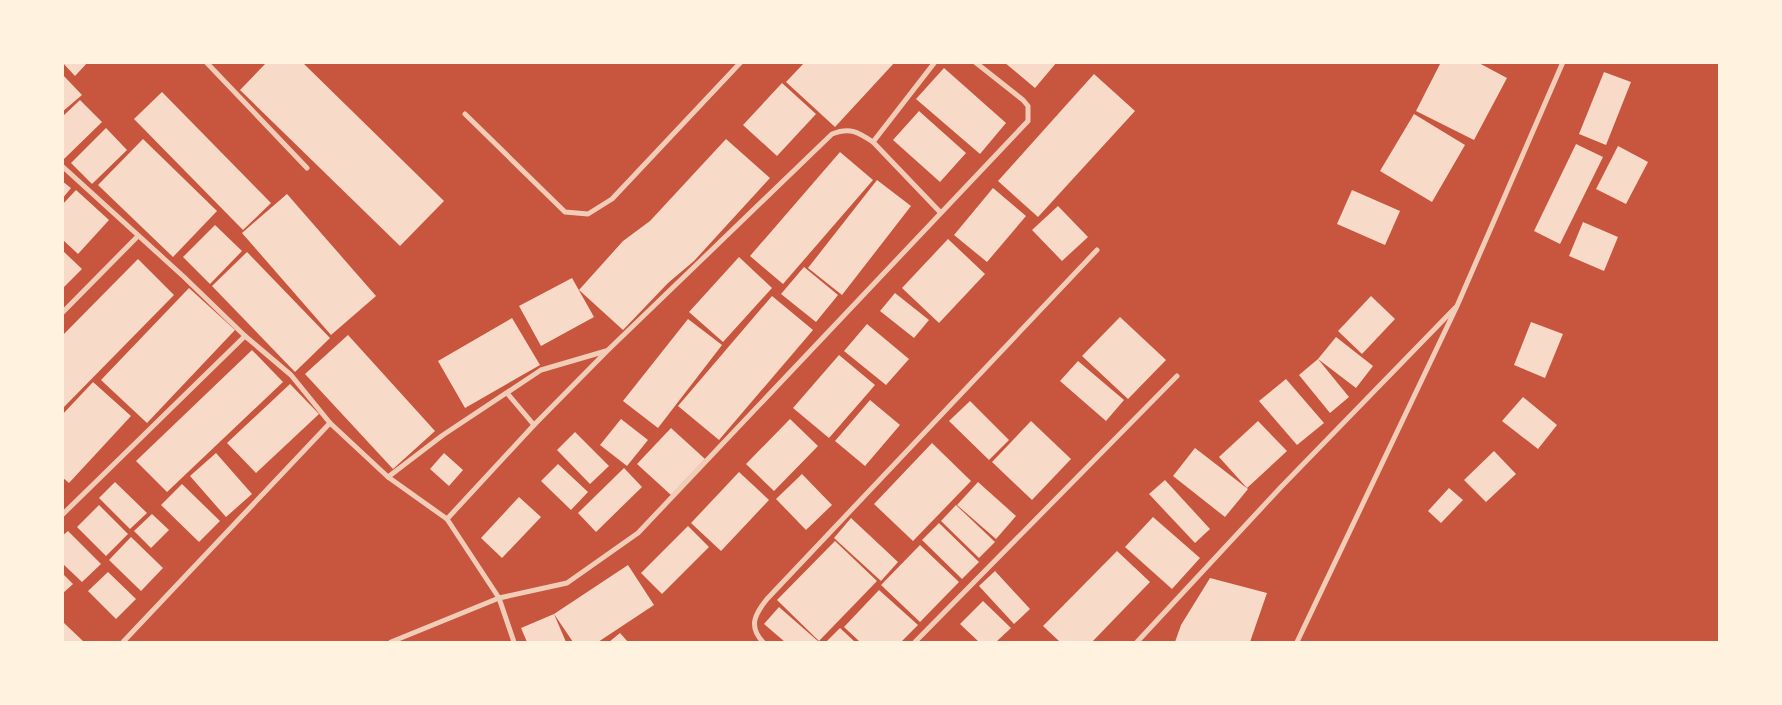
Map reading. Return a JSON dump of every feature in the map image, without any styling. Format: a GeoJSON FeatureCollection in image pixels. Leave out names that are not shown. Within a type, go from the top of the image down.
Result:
{"type":"FeatureCollection","features":[{"type":"Feature","properties":{"kind":"street"},"geometry":{"type":"LineString","coordinates":[[206,62],[306,168]]}},
{"type":"Feature","properties":{"kind":"street"},"geometry":{"type":"LineString","coordinates":[[464,114],[565,212],[588,214],[612,199],[741,62]]}},
{"type":"Feature","properties":{"kind":"street"},"geometry":{"type":"LineString","coordinates":[[873,142],[935,62]]}},
{"type":"Feature","properties":{"kind":"street"},"geometry":{"type":"LineString","coordinates":[[391,642],[499,598],[567,583],[638,533],[1028,120],[1028,106],[1023,100],[975,62]]}},
{"type":"Feature","properties":{"kind":"street"},"geometry":{"type":"LineString","coordinates":[[1298,642],[1458,306],[1563,62]]}},
{"type":"Feature","properties":{"kind":"street"},"geometry":{"type":"LineString","coordinates":[[447,519],[534,425],[607,351],[832,134],[843,130],[854,131],[873,142],[940,212]]}},
{"type":"Feature","properties":{"kind":"street"},"geometry":{"type":"LineString","coordinates":[[62,166],[184,277],[244,336],[291,375],[330,424],[388,477],[447,519],[499,598],[514,642]]}},
{"type":"Feature","properties":{"kind":"street"},"geometry":{"type":"LineString","coordinates":[[62,313],[138,236]]}},
{"type":"Feature","properties":{"kind":"street"},"geometry":{"type":"LineString","coordinates":[[763,642],[756,632],[754,624],[757,611],[767,599],[1097,250]]}},
{"type":"Feature","properties":{"kind":"street"},"geometry":{"type":"LineString","coordinates":[[1137,642],[1281,486],[1458,306]]}},
{"type":"Feature","properties":{"kind":"street"},"geometry":{"type":"LineString","coordinates":[[62,515],[244,336]]}},
{"type":"Feature","properties":{"kind":"street"},"geometry":{"type":"LineString","coordinates":[[388,477],[443,435],[540,370],[607,351]]}},
{"type":"Feature","properties":{"kind":"street"},"geometry":{"type":"LineString","coordinates":[[915,642],[1177,376]]}},
{"type":"Feature","properties":{"kind":"street"},"geometry":{"type":"LineString","coordinates":[[507,392],[534,425]]}},
{"type":"Feature","properties":{"kind":"street"},"geometry":{"type":"LineString","coordinates":[[123,642],[330,424]]}},
{"type":"Feature","properties":{"kind":"building"},"geometry":{"type":"Polygon","coordinates":[[[62,62],[88,62],[75,76],[62,62]]]}},
{"type":"Feature","properties":{"kind":"building"},"geometry":{"type":"Polygon","coordinates":[[[267,62],[302,62],[444,201],[400,246],[240,90],[267,62]]]}},
{"type":"Feature","properties":{"kind":"building"},"geometry":{"type":"Polygon","coordinates":[[[805,62],[895,62],[835,127],[786,82],[805,62]]]}},
{"type":"Feature","properties":{"kind":"building"},"geometry":{"type":"Polygon","coordinates":[[[1004,62],[1057,62],[1035,88],[1004,62]]]}},
{"type":"Feature","properties":{"kind":"building"},"geometry":{"type":"Polygon","coordinates":[[[1441,62],[1477,62],[1507,78],[1474,140],[1416,111],[1441,62]]]}},
{"type":"Feature","properties":{"kind":"building"},"geometry":{"type":"Polygon","coordinates":[[[944,68],[1006,123],[980,154],[916,99],[944,68]]]}},
{"type":"Feature","properties":{"kind":"building"},"geometry":{"type":"Polygon","coordinates":[[[1604,72],[1631,82],[1606,145],[1579,134],[1604,72]]]}},
{"type":"Feature","properties":{"kind":"building"},"geometry":{"type":"Polygon","coordinates":[[[62,74],[82,95],[62,112],[62,74]]]}},
{"type":"Feature","properties":{"kind":"building"},"geometry":{"type":"Polygon","coordinates":[[[1094,74],[1135,111],[1038,217],[998,181],[1094,74]]]}},
{"type":"Feature","properties":{"kind":"building"},"geometry":{"type":"Polygon","coordinates":[[[782,83],[816,114],[777,156],[743,125],[782,83]]]}},
{"type":"Feature","properties":{"kind":"building"},"geometry":{"type":"Polygon","coordinates":[[[162,92],[271,203],[243,230],[134,119],[162,92]]]}},
{"type":"Feature","properties":{"kind":"building"},"geometry":{"type":"Polygon","coordinates":[[[80,100],[102,122],[64,159],[62,157],[62,117],[80,100]]]}},
{"type":"Feature","properties":{"kind":"building"},"geometry":{"type":"Polygon","coordinates":[[[919,111],[966,153],[940,182],[893,140],[919,111]]]}},
{"type":"Feature","properties":{"kind":"building"},"geometry":{"type":"Polygon","coordinates":[[[1414,114],[1465,145],[1432,202],[1380,171],[1414,114]]]}},
{"type":"Feature","properties":{"kind":"building"},"geometry":{"type":"Polygon","coordinates":[[[106,128],[127,150],[92,184],[71,163],[106,128]]]}},
{"type":"Feature","properties":{"kind":"building"},"geometry":{"type":"Polygon","coordinates":[[[143,139],[217,211],[173,257],[98,185],[143,139]]]}},
{"type":"Feature","properties":{"kind":"building"},"geometry":{"type":"Polygon","coordinates":[[[726,139],[770,178],[694,261],[668,283],[623,330],[579,290],[623,241],[650,221],[726,139]]]}},
{"type":"Feature","properties":{"kind":"building"},"geometry":{"type":"Polygon","coordinates":[[[1576,144],[1603,157],[1560,244],[1534,231],[1576,144]]]}},
{"type":"Feature","properties":{"kind":"building"},"geometry":{"type":"Polygon","coordinates":[[[1618,146],[1648,162],[1626,204],[1596,189],[1618,146]]]}},
{"type":"Feature","properties":{"kind":"building"},"geometry":{"type":"Polygon","coordinates":[[[840,152],[873,180],[783,284],[750,256],[840,152]]]}},
{"type":"Feature","properties":{"kind":"building"},"geometry":{"type":"Polygon","coordinates":[[[877,180],[911,206],[842,295],[808,268],[877,180]]]}},
{"type":"Feature","properties":{"kind":"building"},"geometry":{"type":"Polygon","coordinates":[[[62,181],[71,188],[62,199],[62,181]]]}},
{"type":"Feature","properties":{"kind":"building"},"geometry":{"type":"Polygon","coordinates":[[[993,188],[1026,216],[987,262],[954,235],[993,188]]]}},
{"type":"Feature","properties":{"kind":"building"},"geometry":{"type":"Polygon","coordinates":[[[76,190],[109,220],[78,254],[62,239],[62,205],[76,190]]]}},
{"type":"Feature","properties":{"kind":"building"},"geometry":{"type":"Polygon","coordinates":[[[1352,190],[1400,211],[1385,245],[1337,224],[1352,190]]]}},
{"type":"Feature","properties":{"kind":"building"},"geometry":{"type":"Polygon","coordinates":[[[287,194],[376,296],[331,335],[242,233],[287,194]]]}},
{"type":"Feature","properties":{"kind":"building"},"geometry":{"type":"Polygon","coordinates":[[[1058,206],[1088,237],[1062,261],[1032,230],[1058,206]]]}},
{"type":"Feature","properties":{"kind":"building"},"geometry":{"type":"Polygon","coordinates":[[[1583,222],[1618,237],[1604,271],[1569,256],[1583,222]]]}},
{"type":"Feature","properties":{"kind":"building"},"geometry":{"type":"Polygon","coordinates":[[[215,225],[242,251],[210,284],[183,257],[215,225]]]}},
{"type":"Feature","properties":{"kind":"building"},"geometry":{"type":"Polygon","coordinates":[[[948,239],[985,274],[939,323],[902,288],[948,239]]]}},
{"type":"Feature","properties":{"kind":"building"},"geometry":{"type":"Polygon","coordinates":[[[62,250],[82,269],[62,289],[62,250]]]}},
{"type":"Feature","properties":{"kind":"building"},"geometry":{"type":"Polygon","coordinates":[[[247,252],[330,338],[295,372],[212,286],[247,252]]]}},
{"type":"Feature","properties":{"kind":"building"},"geometry":{"type":"Polygon","coordinates":[[[739,257],[772,288],[723,342],[689,312],[739,257]]]}},
{"type":"Feature","properties":{"kind":"building"},"geometry":{"type":"Polygon","coordinates":[[[138,259],[174,295],[62,409],[62,336],[138,259]]]}},
{"type":"Feature","properties":{"kind":"building"},"geometry":{"type":"Polygon","coordinates":[[[804,267],[838,295],[816,322],[781,294],[804,267]]]}},
{"type":"Feature","properties":{"kind":"building"},"geometry":{"type":"Polygon","coordinates":[[[572,278],[594,317],[541,346],[519,306],[572,278]]]}},
{"type":"Feature","properties":{"kind":"building"},"geometry":{"type":"Polygon","coordinates":[[[189,288],[235,330],[147,423],[101,380],[189,288]]]}},
{"type":"Feature","properties":{"kind":"building"},"geometry":{"type":"Polygon","coordinates":[[[895,293],[929,320],[914,338],[880,311],[895,293]]]}},
{"type":"Feature","properties":{"kind":"building"},"geometry":{"type":"Polygon","coordinates":[[[772,296],[813,330],[719,440],[678,406],[772,296]]]}},
{"type":"Feature","properties":{"kind":"building"},"geometry":{"type":"Polygon","coordinates":[[[1371,296],[1395,319],[1362,354],[1338,331],[1371,296]]]}},
{"type":"Feature","properties":{"kind":"building"},"geometry":{"type":"Polygon","coordinates":[[[1120,317],[1166,360],[1128,399],[1082,356],[1120,317]]]}},
{"type":"Feature","properties":{"kind":"building"},"geometry":{"type":"Polygon","coordinates":[[[512,318],[540,365],[465,408],[438,361],[512,318]]]}},
{"type":"Feature","properties":{"kind":"building"},"geometry":{"type":"Polygon","coordinates":[[[688,319],[722,345],[658,428],[623,401],[688,319]]]}},
{"type":"Feature","properties":{"kind":"building"},"geometry":{"type":"Polygon","coordinates":[[[1531,322],[1563,334],[1545,378],[1514,365],[1531,322]]]}},
{"type":"Feature","properties":{"kind":"building"},"geometry":{"type":"Polygon","coordinates":[[[867,324],[909,359],[886,385],[844,351],[867,324]]]}},
{"type":"Feature","properties":{"kind":"building"},"geometry":{"type":"Polygon","coordinates":[[[348,335],[435,431],[393,469],[305,374],[348,335]]]}},
{"type":"Feature","properties":{"kind":"building"},"geometry":{"type":"Polygon","coordinates":[[[1336,337],[1373,366],[1356,388],[1318,359],[1336,337]]]}},
{"type":"Feature","properties":{"kind":"building"},"geometry":{"type":"Polygon","coordinates":[[[252,350],[283,382],[167,492],[136,461],[252,350]]]}},
{"type":"Feature","properties":{"kind":"building"},"geometry":{"type":"Polygon","coordinates":[[[839,355],[875,385],[829,438],[793,408],[839,355]]]}},
{"type":"Feature","properties":{"kind":"building"},"geometry":{"type":"Polygon","coordinates":[[[1318,359],[1349,397],[1330,413],[1299,375],[1318,359]]]}},
{"type":"Feature","properties":{"kind":"building"},"geometry":{"type":"Polygon","coordinates":[[[1078,361],[1124,400],[1106,421],[1060,381],[1078,361]]]}},
{"type":"Feature","properties":{"kind":"building"},"geometry":{"type":"Polygon","coordinates":[[[1286,379],[1324,423],[1297,445],[1259,401],[1286,379]]]}},
{"type":"Feature","properties":{"kind":"building"},"geometry":{"type":"Polygon","coordinates":[[[93,382],[131,416],[69,483],[62,477],[62,415],[93,382]]]}},
{"type":"Feature","properties":{"kind":"building"},"geometry":{"type":"Polygon","coordinates":[[[290,384],[319,414],[256,473],[227,443],[290,384]]]}},
{"type":"Feature","properties":{"kind":"building"},"geometry":{"type":"Polygon","coordinates":[[[1523,397],[1557,425],[1538,449],[1502,421],[1523,397]]]}},
{"type":"Feature","properties":{"kind":"building"},"geometry":{"type":"Polygon","coordinates":[[[870,400],[900,425],[865,466],[835,441],[870,400]]]}},
{"type":"Feature","properties":{"kind":"building"},"geometry":{"type":"Polygon","coordinates":[[[970,401],[1009,440],[989,460],[949,421],[970,401]]]}},
{"type":"Feature","properties":{"kind":"building"},"geometry":{"type":"Polygon","coordinates":[[[621,419],[648,440],[627,466],[600,445],[621,419]]]}},
{"type":"Feature","properties":{"kind":"building"},"geometry":{"type":"Polygon","coordinates":[[[790,419],[818,446],[774,491],[746,464],[790,419]]]}},
{"type":"Feature","properties":{"kind":"building"},"geometry":{"type":"Polygon","coordinates":[[[1031,421],[1071,459],[1032,500],[992,462],[1031,421]]]}},
{"type":"Feature","properties":{"kind":"building"},"geometry":{"type":"Polygon","coordinates":[[[1258,421],[1287,451],[1247,488],[1219,457],[1258,421]]]}},
{"type":"Feature","properties":{"kind":"building"},"geometry":{"type":"Polygon","coordinates":[[[671,428],[705,459],[671,495],[637,464],[671,428]]]}},
{"type":"Feature","properties":{"kind":"building"},"geometry":{"type":"Polygon","coordinates":[[[575,432],[609,466],[590,484],[557,450],[575,432]]]}},
{"type":"Feature","properties":{"kind":"building"},"geometry":{"type":"Polygon","coordinates":[[[932,443],[971,481],[913,541],[874,504],[932,443]]]}},
{"type":"Feature","properties":{"kind":"building"},"geometry":{"type":"Polygon","coordinates":[[[1195,448],[1248,489],[1225,517],[1173,476],[1195,448]]]}},
{"type":"Feature","properties":{"kind":"building"},"geometry":{"type":"Polygon","coordinates":[[[1494,451],[1516,474],[1486,502],[1464,480],[1494,451]]]}},
{"type":"Feature","properties":{"kind":"building"},"geometry":{"type":"Polygon","coordinates":[[[216,453],[252,494],[226,517],[190,476],[216,453]]]}},
{"type":"Feature","properties":{"kind":"building"},"geometry":{"type":"Polygon","coordinates":[[[444,453],[463,470],[449,486],[430,469],[444,453]]]}},
{"type":"Feature","properties":{"kind":"building"},"geometry":{"type":"Polygon","coordinates":[[[558,464],[588,492],[571,510],[541,481],[558,464]]]}},
{"type":"Feature","properties":{"kind":"building"},"geometry":{"type":"Polygon","coordinates":[[[624,468],[642,487],[596,532],[578,513],[624,468]]]}},
{"type":"Feature","properties":{"kind":"building"},"geometry":{"type":"Polygon","coordinates":[[[739,472],[769,500],[721,551],[691,523],[739,472]]]}},
{"type":"Feature","properties":{"kind":"building"},"geometry":{"type":"Polygon","coordinates":[[[802,474],[832,505],[806,530],[776,499],[802,474]]]}},
{"type":"Feature","properties":{"kind":"building"},"geometry":{"type":"Polygon","coordinates":[[[1165,480],[1210,529],[1195,543],[1149,494],[1165,480]]]}},
{"type":"Feature","properties":{"kind":"building"},"geometry":{"type":"Polygon","coordinates":[[[115,482],[147,513],[130,529],[99,498],[115,482]]]}},
{"type":"Feature","properties":{"kind":"building"},"geometry":{"type":"Polygon","coordinates":[[[978,482],[1016,516],[996,539],[957,505],[978,482]]]}},
{"type":"Feature","properties":{"kind":"building"},"geometry":{"type":"Polygon","coordinates":[[[182,484],[220,521],[199,542],[161,505],[182,484]]]}},
{"type":"Feature","properties":{"kind":"building"},"geometry":{"type":"Polygon","coordinates":[[[1449,488],[1463,500],[1441,523],[1428,511],[1449,488]]]}},
{"type":"Feature","properties":{"kind":"building"},"geometry":{"type":"Polygon","coordinates":[[[519,497],[541,517],[502,558],[481,538],[519,497]]]}},
{"type":"Feature","properties":{"kind":"building"},"geometry":{"type":"Polygon","coordinates":[[[99,505],[128,534],[106,556],[77,527],[99,505]]]}},
{"type":"Feature","properties":{"kind":"building"},"geometry":{"type":"Polygon","coordinates":[[[956,505],[995,542],[979,558],[941,521],[956,505]]]}},
{"type":"Feature","properties":{"kind":"building"},"geometry":{"type":"Polygon","coordinates":[[[152,514],[169,530],[151,548],[134,531],[152,514]]]}},
{"type":"Feature","properties":{"kind":"building"},"geometry":{"type":"Polygon","coordinates":[[[1153,517],[1200,558],[1172,589],[1125,547],[1153,517]]]}},
{"type":"Feature","properties":{"kind":"building"},"geometry":{"type":"Polygon","coordinates":[[[851,518],[898,562],[881,581],[834,538],[851,518]]]}},
{"type":"Feature","properties":{"kind":"building"},"geometry":{"type":"Polygon","coordinates":[[[939,523],[979,562],[962,579],[922,540],[939,523]]]}},
{"type":"Feature","properties":{"kind":"building"},"geometry":{"type":"Polygon","coordinates":[[[688,526],[709,547],[662,594],[641,573],[688,526]]]}},
{"type":"Feature","properties":{"kind":"building"},"geometry":{"type":"Polygon","coordinates":[[[68,531],[101,564],[82,582],[62,563],[62,536],[68,531]]]}},
{"type":"Feature","properties":{"kind":"building"},"geometry":{"type":"Polygon","coordinates":[[[131,537],[163,568],[141,591],[109,560],[131,537]]]}},
{"type":"Feature","properties":{"kind":"building"},"geometry":{"type":"Polygon","coordinates":[[[835,541],[877,581],[819,641],[777,600],[835,541]]]}},
{"type":"Feature","properties":{"kind":"building"},"geometry":{"type":"Polygon","coordinates":[[[920,545],[959,582],[920,622],[881,585],[920,545]]]}},
{"type":"Feature","properties":{"kind":"building"},"geometry":{"type":"Polygon","coordinates":[[[1117,551],[1150,582],[1092,642],[1060,642],[1043,626],[1117,551]]]}},
{"type":"Feature","properties":{"kind":"building"},"geometry":{"type":"Polygon","coordinates":[[[628,565],[654,605],[598,642],[573,642],[554,614],[628,565]]]}},
{"type":"Feature","properties":{"kind":"building"},"geometry":{"type":"Polygon","coordinates":[[[995,571],[1030,609],[1014,624],[979,586],[995,571]]]}},
{"type":"Feature","properties":{"kind":"building"},"geometry":{"type":"Polygon","coordinates":[[[108,572],[136,599],[116,619],[88,591],[108,572]]]}},
{"type":"Feature","properties":{"kind":"building"},"geometry":{"type":"Polygon","coordinates":[[[62,573],[73,584],[62,594],[62,573]]]}},
{"type":"Feature","properties":{"kind":"building"},"geometry":{"type":"Polygon","coordinates":[[[1210,578],[1267,593],[1250,642],[1175,642],[1181,625],[1210,578]]]}},
{"type":"Feature","properties":{"kind":"building"},"geometry":{"type":"Polygon","coordinates":[[[879,590],[918,625],[901,642],[860,642],[844,627],[879,590]]]}},
{"type":"Feature","properties":{"kind":"building"},"geometry":{"type":"Polygon","coordinates":[[[983,601],[1011,628],[996,642],[979,642],[960,624],[983,601]]]}},
{"type":"Feature","properties":{"kind":"building"},"geometry":{"type":"Polygon","coordinates":[[[779,607],[819,642],[785,642],[764,624],[779,607]]]}},
{"type":"Feature","properties":{"kind":"building"},"geometry":{"type":"Polygon","coordinates":[[[554,614],[566,642],[527,642],[521,628],[554,614]]]}},
{"type":"Feature","properties":{"kind":"building"},"geometry":{"type":"Polygon","coordinates":[[[64,623],[84,642],[62,642],[62,624],[64,623]]]}},
{"type":"Feature","properties":{"kind":"building"},"geometry":{"type":"Polygon","coordinates":[[[840,628],[855,642],[826,642],[840,628]]]}},
{"type":"Feature","properties":{"kind":"building"},"geometry":{"type":"Polygon","coordinates":[[[620,633],[628,642],[609,642],[620,633]]]}}]}
